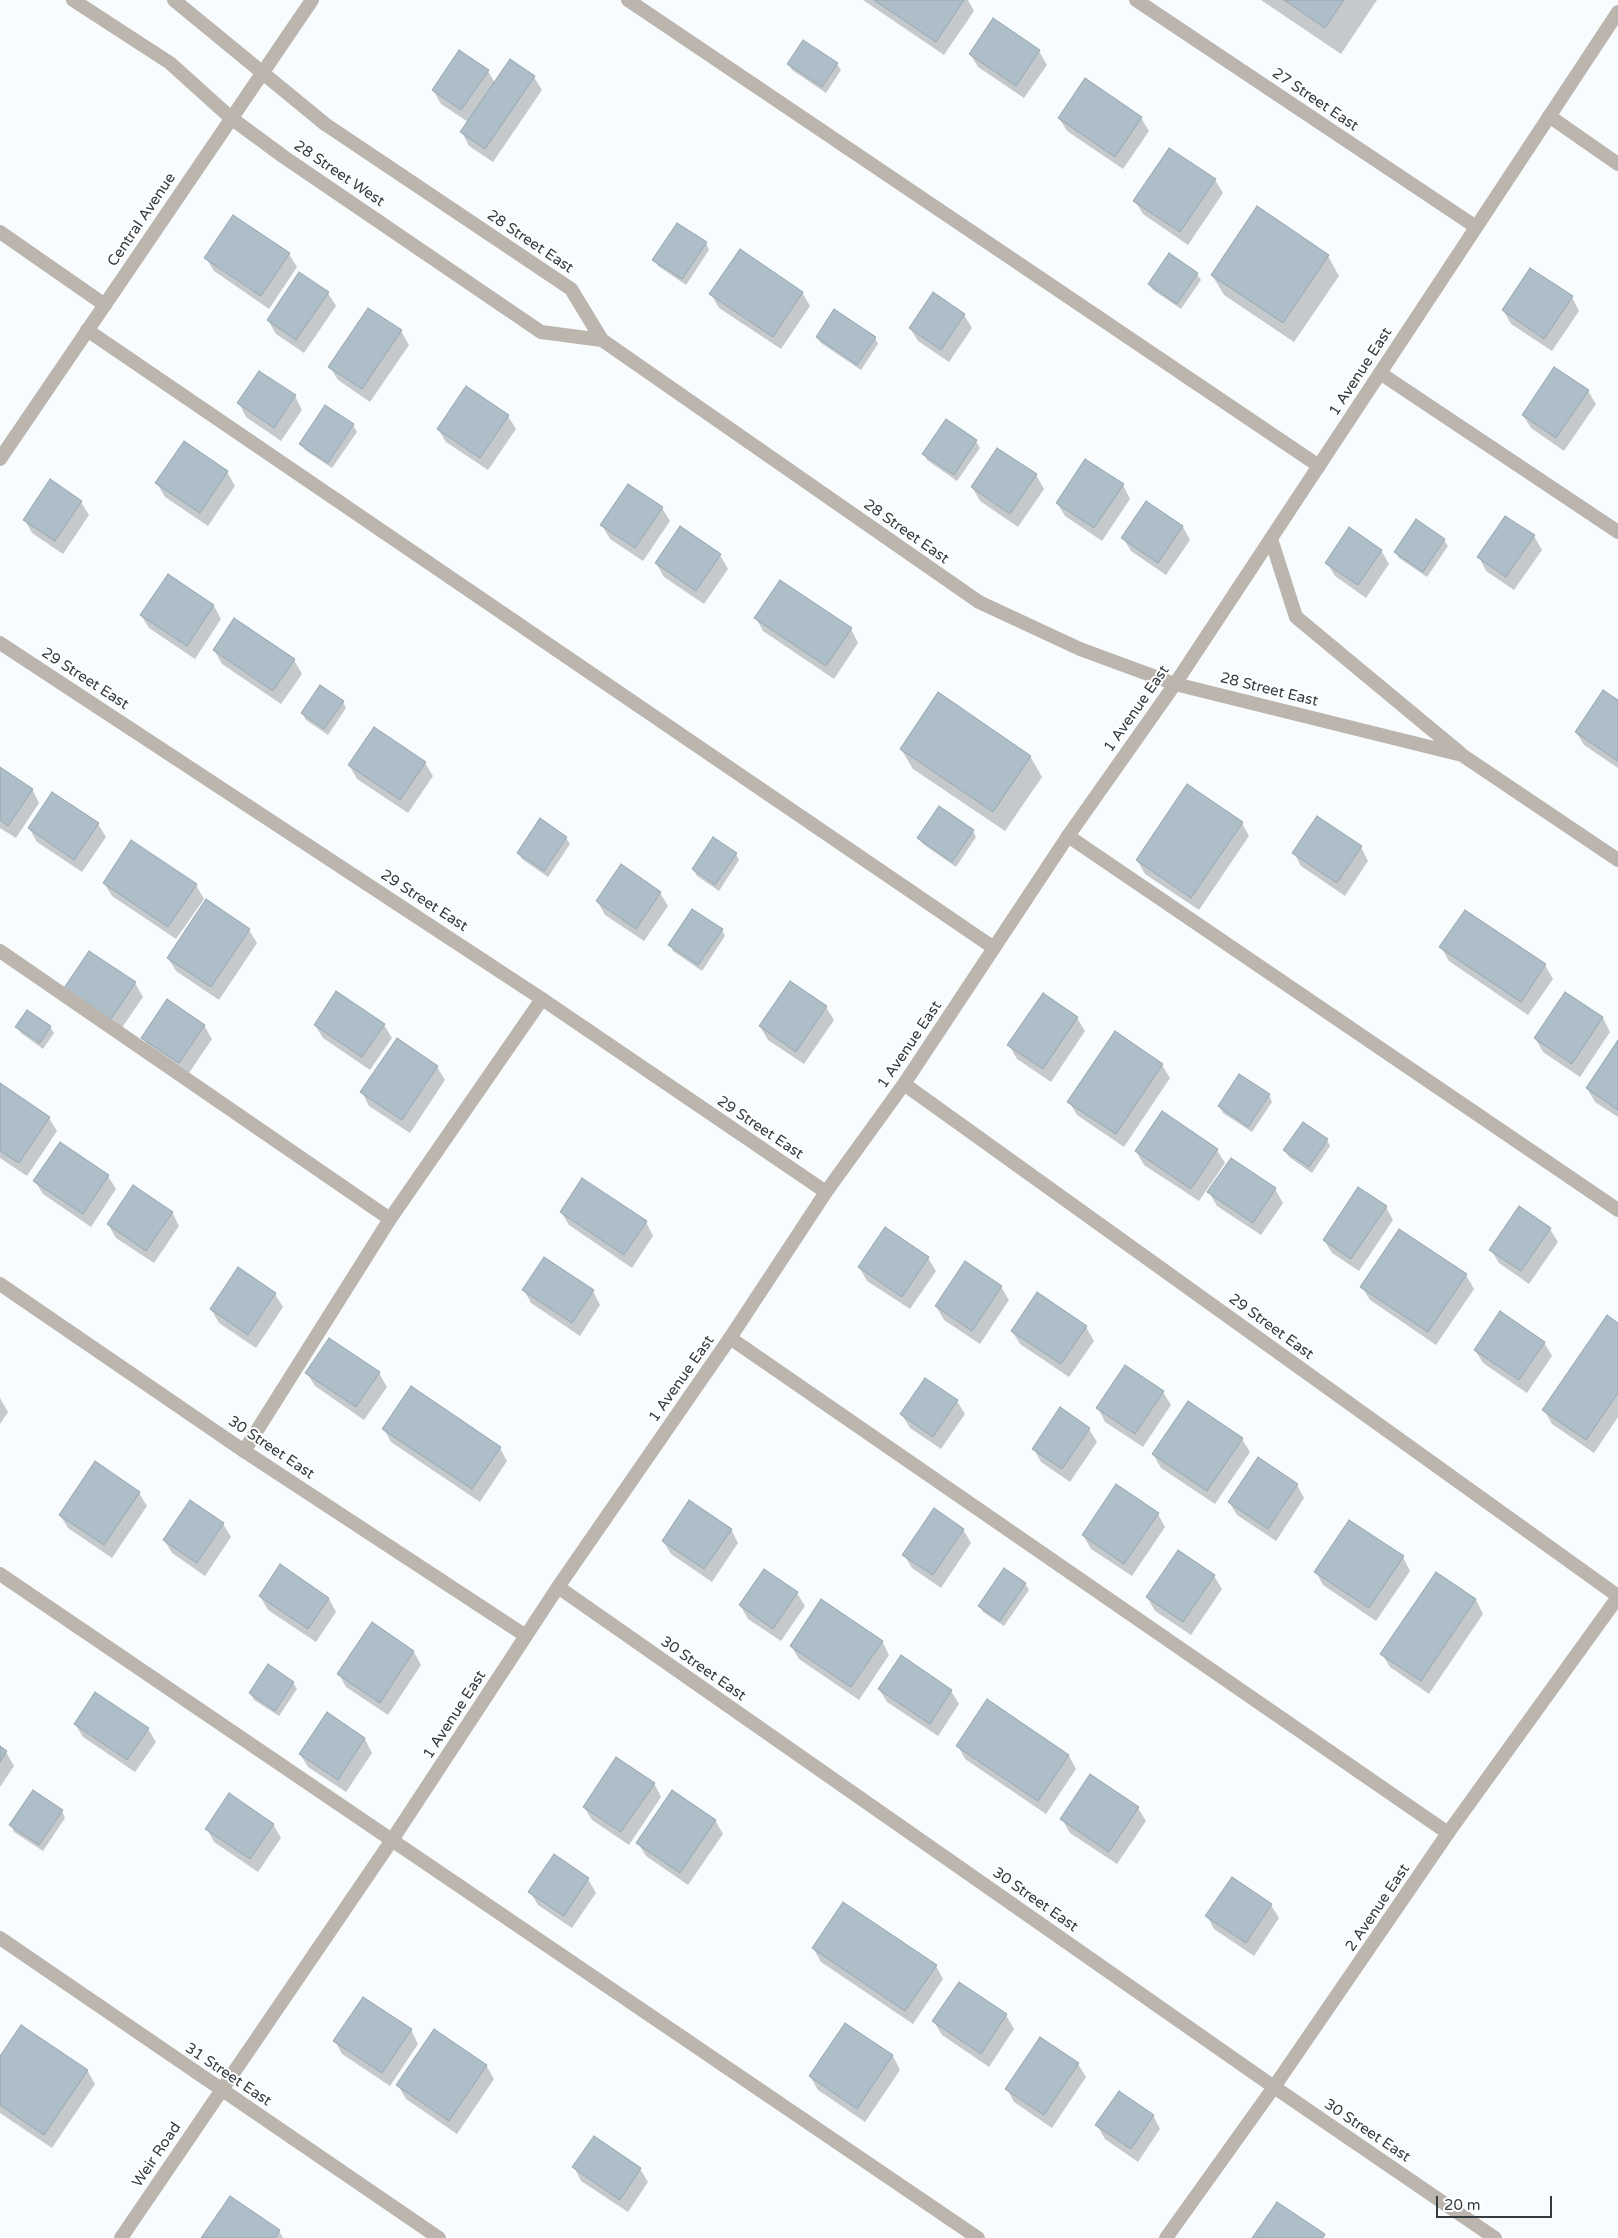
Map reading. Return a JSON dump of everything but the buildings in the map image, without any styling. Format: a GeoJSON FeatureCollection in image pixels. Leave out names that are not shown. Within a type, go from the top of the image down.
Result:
{"type":"FeatureCollection","features":[{"type":"Feature","properties":{"kind":"street","name":"28 Street West"},"geometry":{"type":"LineString","coordinates":[[73,0],[170,64],[231,118],[284,157],[540,332],[602,340]]}},
{"type":"Feature","properties":{"kind":"street"},"geometry":{"type":"LineString","coordinates":[[174,0],[263,72]]}},
{"type":"Feature","properties":{"kind":"street","name":"Central Avenue"},"geometry":{"type":"LineString","coordinates":[[0,459],[312,0]]}},
{"type":"Feature","properties":{"kind":"street"},"geometry":{"type":"LineString","coordinates":[[628,0],[1319,466]]}},
{"type":"Feature","properties":{"kind":"street","name":"27 Street East"},"geometry":{"type":"LineString","coordinates":[[1136,0],[1476,227]]}},
{"type":"Feature","properties":{"kind":"street","name":"1 Avenue East"},"geometry":{"type":"LineString","coordinates":[[220,2090],[392,1840],[558,1587],[730,1338],[826,1192],[904,1084],[1068,836],[1175,684],[1618,12]]}},
{"type":"Feature","properties":{"kind":"street","name":"28 Street East"},"geometry":{"type":"LineString","coordinates":[[263,72],[324,124],[572,289],[602,340],[979,602],[1080,649],[1175,684],[1462,755],[1618,860]]}},
{"type":"Feature","properties":{"kind":"street"},"geometry":{"type":"LineString","coordinates":[[1549,116],[1618,164]]}},
{"type":"Feature","properties":{"kind":"street"},"geometry":{"type":"LineString","coordinates":[[0,232],[105,305]]}},
{"type":"Feature","properties":{"kind":"street"},"geometry":{"type":"LineString","coordinates":[[87,330],[994,948]]}},
{"type":"Feature","properties":{"kind":"street"},"geometry":{"type":"LineString","coordinates":[[1380,373],[1618,532]]}},
{"type":"Feature","properties":{"kind":"street"},"geometry":{"type":"LineString","coordinates":[[1271,538],[1296,617],[1462,755]]}},
{"type":"Feature","properties":{"kind":"street","name":"29 Street East"},"geometry":{"type":"LineString","coordinates":[[0,643],[542,999],[826,1192]]}},
{"type":"Feature","properties":{"kind":"street"},"geometry":{"type":"LineString","coordinates":[[1068,836],[1618,1210]]}},
{"type":"Feature","properties":{"kind":"street"},"geometry":{"type":"LineString","coordinates":[[0,951],[390,1219]]}},
{"type":"Feature","properties":{"kind":"street"},"geometry":{"type":"LineString","coordinates":[[244,1451],[390,1219],[542,999]]}},
{"type":"Feature","properties":{"kind":"street","name":"29 Street East"},"geometry":{"type":"LineString","coordinates":[[904,1084],[1618,1597]]}},
{"type":"Feature","properties":{"kind":"street","name":"30 Street East"},"geometry":{"type":"LineString","coordinates":[[0,1284],[244,1451],[526,1636]]}},
{"type":"Feature","properties":{"kind":"street"},"geometry":{"type":"LineString","coordinates":[[730,1338],[1448,1833]]}},
{"type":"Feature","properties":{"kind":"street"},"geometry":{"type":"LineString","coordinates":[[0,1574],[978,2238]]}},
{"type":"Feature","properties":{"kind":"street","name":"30 Street East"},"geometry":{"type":"LineString","coordinates":[[558,1587],[1274,2087],[1494,2238]]}},
{"type":"Feature","properties":{"kind":"street","name":"2 Avenue East"},"geometry":{"type":"LineString","coordinates":[[1166,2238],[1274,2087],[1448,1833],[1618,1597]]}},
{"type":"Feature","properties":{"kind":"street","name":"31 Street East"},"geometry":{"type":"LineString","coordinates":[[0,1938],[439,2238]]}},
{"type":"Feature","properties":{"kind":"street","name":"Weir Road"},"geometry":{"type":"LineString","coordinates":[[121,2238],[220,2090]]}}]}
